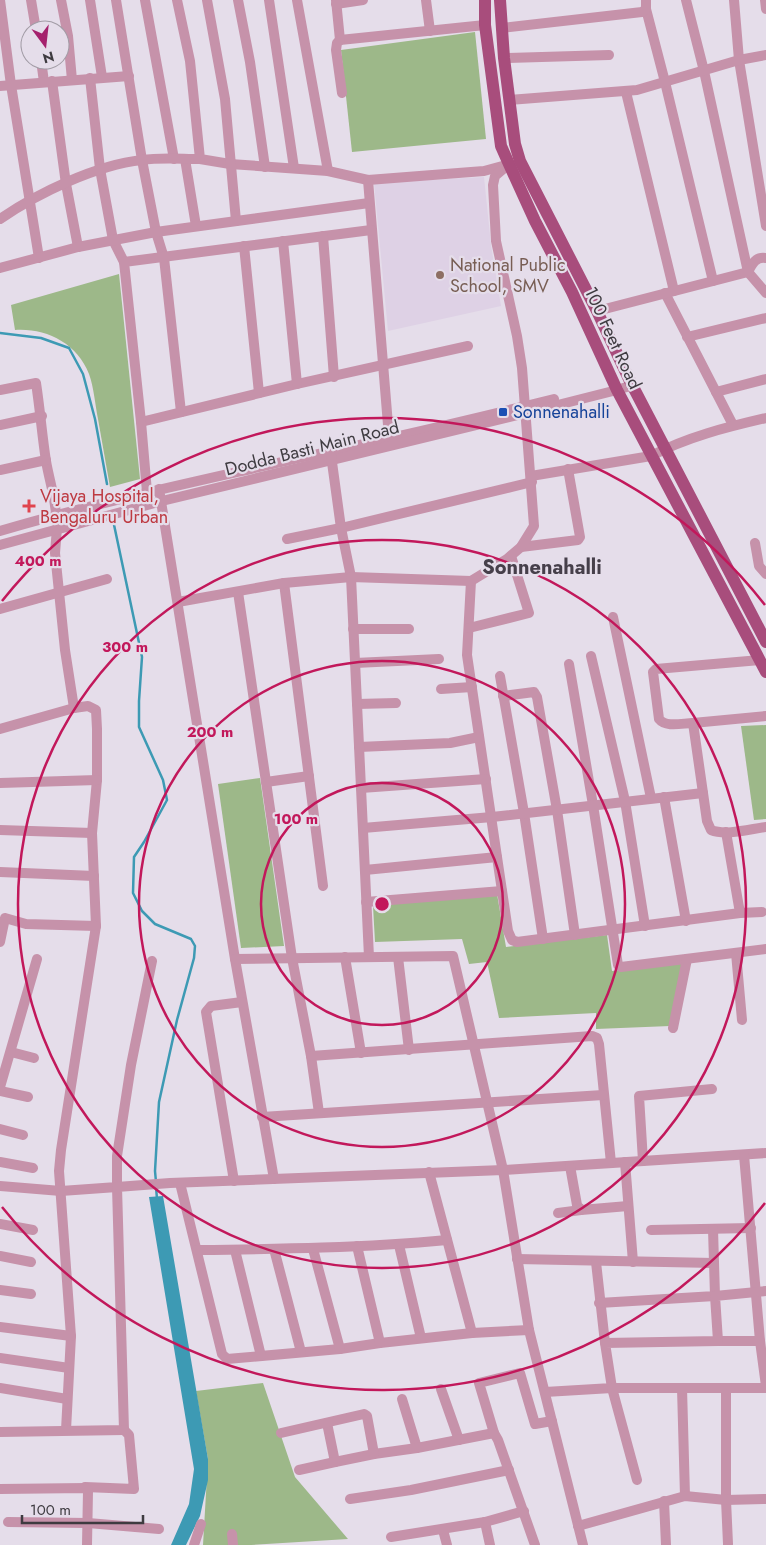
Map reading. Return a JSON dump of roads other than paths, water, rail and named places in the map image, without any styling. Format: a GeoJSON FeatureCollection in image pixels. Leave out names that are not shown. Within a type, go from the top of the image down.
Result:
{"type":"FeatureCollection","features":[{"type":"Feature","properties":{"kind":"main road","name":"100 Feet Road"},"geometry":{"type":"LineString","coordinates":[[485,0],[485,25],[501,146],[514,163],[597,311],[631,382],[766,642]]}},
{"type":"Feature","properties":{"kind":"main road","name":"100 Feet Road"},"geometry":{"type":"LineString","coordinates":[[500,0],[504,58],[515,144],[514,163],[534,221],[572,292],[616,387],[651,456],[766,672]]}},
{"type":"Feature","properties":{"kind":"street"},"geometry":{"type":"LineString","coordinates":[[0,0],[11,85],[38,258]]}},
{"type":"Feature","properties":{"kind":"street"},"geometry":{"type":"LineString","coordinates":[[31,0],[34,20]]}},
{"type":"Feature","properties":{"kind":"street"},"geometry":{"type":"LineString","coordinates":[[61,0],[68,36],[72,80]]}},
{"type":"Feature","properties":{"kind":"street"},"geometry":{"type":"LineString","coordinates":[[90,0],[102,77]]}},
{"type":"Feature","properties":{"kind":"street"},"geometry":{"type":"LineString","coordinates":[[116,0],[142,160],[156,232],[164,258],[181,412]]}},
{"type":"Feature","properties":{"kind":"street"},"geometry":{"type":"LineString","coordinates":[[145,0],[179,159],[196,226]]}},
{"type":"Feature","properties":{"kind":"street"},"geometry":{"type":"LineString","coordinates":[[176,0],[190,62],[200,159]]}},
{"type":"Feature","properties":{"kind":"street"},"geometry":{"type":"LineString","coordinates":[[207,0],[225,99],[236,221]]}},
{"type":"Feature","properties":{"kind":"street"},"geometry":{"type":"LineString","coordinates":[[238,0],[250,62],[265,167]]}},
{"type":"Feature","properties":{"kind":"street"},"geometry":{"type":"LineString","coordinates":[[269,0],[294,168]]}},
{"type":"Feature","properties":{"kind":"street"},"geometry":{"type":"LineString","coordinates":[[298,0],[328,171]]}},
{"type":"Feature","properties":{"kind":"street"},"geometry":{"type":"LineString","coordinates":[[342,93],[336,50],[337,43],[340,40],[336,2],[363,0]]}},
{"type":"Feature","properties":{"kind":"street"},"geometry":{"type":"LineString","coordinates":[[426,0],[430,31]]}},
{"type":"Feature","properties":{"kind":"street"},"geometry":{"type":"LineString","coordinates":[[686,0],[704,71],[748,272],[766,293]]}},
{"type":"Feature","properties":{"kind":"street"},"geometry":{"type":"LineString","coordinates":[[734,0],[739,60],[766,226]]}},
{"type":"Feature","properties":{"kind":"street"},"geometry":{"type":"LineString","coordinates":[[765,0],[766,9]]}},
{"type":"Feature","properties":{"kind":"street"},"geometry":{"type":"LineString","coordinates":[[501,28],[642,12],[646,4]]}},
{"type":"Feature","properties":{"kind":"street"},"geometry":{"type":"LineString","coordinates":[[646,4],[713,281]]}},
{"type":"Feature","properties":{"kind":"street"},"geometry":{"type":"LineString","coordinates":[[340,40],[485,25]]}},
{"type":"Feature","properties":{"kind":"street"},"geometry":{"type":"LineString","coordinates":[[504,58],[609,55]]}},
{"type":"Feature","properties":{"kind":"street"},"geometry":{"type":"LineString","coordinates":[[509,100],[626,92],[739,60],[766,55]]}},
{"type":"Feature","properties":{"kind":"street"},"geometry":{"type":"LineString","coordinates":[[44,70],[48,82],[78,247]]}},
{"type":"Feature","properties":{"kind":"street"},"geometry":{"type":"LineString","coordinates":[[0,86],[129,76]]}},
{"type":"Feature","properties":{"kind":"street"},"geometry":{"type":"LineString","coordinates":[[90,78],[100,169],[113,240],[124,262],[147,492]]}},
{"type":"Feature","properties":{"kind":"street"},"geometry":{"type":"LineString","coordinates":[[626,92],[669,292],[687,337],[733,426]]}},
{"type":"Feature","properties":{"kind":"street"},"geometry":{"type":"LineString","coordinates":[[0,219],[29,200],[100,169],[142,160],[200,159],[230,164],[328,171],[368,180],[484,171],[514,163]]}},
{"type":"Feature","properties":{"kind":"street"},"geometry":{"type":"LineString","coordinates":[[178,602],[284,583],[351,577],[471,581],[511,556],[521,547],[534,526],[531,479],[517,336],[496,241],[493,185],[496,176],[514,163]]}},
{"type":"Feature","properties":{"kind":"street"},"geometry":{"type":"LineString","coordinates":[[368,180],[389,437]]}},
{"type":"Feature","properties":{"kind":"street"},"geometry":{"type":"LineString","coordinates":[[0,268],[78,247],[156,232],[369,203]]}},
{"type":"Feature","properties":{"kind":"street"},"geometry":{"type":"LineString","coordinates":[[124,262],[371,230]]}},
{"type":"Feature","properties":{"kind":"street"},"geometry":{"type":"LineString","coordinates":[[323,236],[334,377]]}},
{"type":"Feature","properties":{"kind":"street"},"geometry":{"type":"LineString","coordinates":[[283,241],[297,384]]}},
{"type":"Feature","properties":{"kind":"street"},"geometry":{"type":"LineString","coordinates":[[244,246],[259,393]]}},
{"type":"Feature","properties":{"kind":"street"},"geometry":{"type":"LineString","coordinates":[[597,311],[748,272],[754,261],[762,257],[766,258]]}},
{"type":"Feature","properties":{"kind":"street"},"geometry":{"type":"LineString","coordinates":[[687,337],[766,318]]}},
{"type":"Feature","properties":{"kind":"street"},"geometry":{"type":"LineString","coordinates":[[141,422],[297,384],[468,346]]}},
{"type":"Feature","properties":{"kind":"street"},"geometry":{"type":"LineString","coordinates":[[716,392],[766,378]]}},
{"type":"Feature","properties":{"kind":"street","name":"Dodda Basti Main Road"},"geometry":{"type":"LineString","coordinates":[[56,514],[147,492],[331,455],[525,410],[631,382]]}},
{"type":"Feature","properties":{"kind":"street"},"geometry":{"type":"LineString","coordinates":[[0,390],[36,383],[42,416],[46,460],[55,498],[56,514],[0,531]]}},
{"type":"Feature","properties":{"kind":"street","name":"Dodda Basti Main Road"},"geometry":{"type":"LineString","coordinates":[[0,545],[331,455],[389,437],[525,410]]}},
{"type":"Feature","properties":{"kind":"street"},"geometry":{"type":"LineString","coordinates":[[0,425],[42,416]]}},
{"type":"Feature","properties":{"kind":"street"},"geometry":{"type":"LineString","coordinates":[[287,539],[340,528],[568,469],[651,456],[666,448],[733,426],[766,418]]}},
{"type":"Feature","properties":{"kind":"street"},"geometry":{"type":"LineString","coordinates":[[331,455],[340,528],[351,577],[369,957]]}},
{"type":"Feature","properties":{"kind":"street"},"geometry":{"type":"LineString","coordinates":[[0,470],[46,460]]}},
{"type":"Feature","properties":{"kind":"street"},"geometry":{"type":"LineString","coordinates":[[521,547],[578,540],[580,537],[568,469]]}},
{"type":"Feature","properties":{"kind":"street"},"geometry":{"type":"LineString","coordinates":[[159,490],[242,1002],[274,1179]]}},
{"type":"Feature","properties":{"kind":"street"},"geometry":{"type":"LineString","coordinates":[[57,528],[56,553],[59,592],[74,708]]}},
{"type":"Feature","properties":{"kind":"street"},"geometry":{"type":"LineString","coordinates":[[756,543],[760,566],[766,574]]}},
{"type":"Feature","properties":{"kind":"street"},"geometry":{"type":"LineString","coordinates":[[468,628],[529,613],[511,556]]}},
{"type":"Feature","properties":{"kind":"street"},"geometry":{"type":"LineString","coordinates":[[0,608],[107,579]]}},
{"type":"Feature","properties":{"kind":"street"},"geometry":{"type":"LineString","coordinates":[[471,581],[467,655],[510,938],[517,942],[740,913],[762,912]]}},
{"type":"Feature","properties":{"kind":"street"},"geometry":{"type":"LineString","coordinates":[[284,583],[323,886]]}},
{"type":"Feature","properties":{"kind":"street"},"geometry":{"type":"LineString","coordinates":[[238,592],[292,958],[312,1056],[320,1113]]}},
{"type":"Feature","properties":{"kind":"street"},"geometry":{"type":"LineString","coordinates":[[613,617],[651,798]]}},
{"type":"Feature","properties":{"kind":"street"},"geometry":{"type":"LineString","coordinates":[[353,628],[409,629]]}},
{"type":"Feature","properties":{"kind":"street"},"geometry":{"type":"LineString","coordinates":[[591,656],[625,801],[645,926]]}},
{"type":"Feature","properties":{"kind":"street"},"geometry":{"type":"LineString","coordinates":[[355,663],[438,659]]}},
{"type":"Feature","properties":{"kind":"street"},"geometry":{"type":"LineString","coordinates":[[760,660],[656,669],[653,672],[659,719],[661,722],[667,724],[693,723],[766,716]]}},
{"type":"Feature","properties":{"kind":"street"},"geometry":{"type":"LineString","coordinates":[[568,664],[593,805],[617,964],[620,967],[766,949]]}},
{"type":"Feature","properties":{"kind":"street"},"geometry":{"type":"LineString","coordinates":[[500,676],[524,813],[543,939]]}},
{"type":"Feature","properties":{"kind":"street"},"geometry":{"type":"LineString","coordinates":[[441,689],[472,687]]}},
{"type":"Feature","properties":{"kind":"street"},"geometry":{"type":"LineString","coordinates":[[503,696],[536,693],[557,810],[575,935]]}},
{"type":"Feature","properties":{"kind":"street"},"geometry":{"type":"LineString","coordinates":[[357,704],[396,703]]}},
{"type":"Feature","properties":{"kind":"street"},"geometry":{"type":"LineString","coordinates":[[0,729],[74,708],[88,706],[96,710],[97,780],[92,833],[96,926],[59,1171],[71,1336],[66,1430]]}},
{"type":"Feature","properties":{"kind":"street"},"geometry":{"type":"LineString","coordinates":[[693,723],[707,821],[711,830],[726,832],[766,827]]}},
{"type":"Feature","properties":{"kind":"street"},"geometry":{"type":"LineString","coordinates":[[359,747],[450,743],[479,737]]}},
{"type":"Feature","properties":{"kind":"street"},"geometry":{"type":"LineString","coordinates":[[266,782],[309,776]]}},
{"type":"Feature","properties":{"kind":"street"},"geometry":{"type":"LineString","coordinates":[[361,788],[486,779]]}},
{"type":"Feature","properties":{"kind":"street"},"geometry":{"type":"LineString","coordinates":[[0,783],[97,780]]}},
{"type":"Feature","properties":{"kind":"street"},"geometry":{"type":"LineString","coordinates":[[363,828],[492,817],[703,793]]}},
{"type":"Feature","properties":{"kind":"street"},"geometry":{"type":"LineString","coordinates":[[664,797],[686,921]]}},
{"type":"Feature","properties":{"kind":"street"},"geometry":{"type":"LineString","coordinates":[[0,830],[92,833]]}},
{"type":"Feature","properties":{"kind":"street"},"geometry":{"type":"LineString","coordinates":[[726,832],[740,913]]}},
{"type":"Feature","properties":{"kind":"street"},"geometry":{"type":"LineString","coordinates":[[365,870],[497,856]]}},
{"type":"Feature","properties":{"kind":"street"},"geometry":{"type":"LineString","coordinates":[[0,872],[94,876]]}},
{"type":"Feature","properties":{"kind":"street"},"geometry":{"type":"LineString","coordinates":[[366,902],[502,891]]}},
{"type":"Feature","properties":{"kind":"street"},"geometry":{"type":"LineString","coordinates":[[0,942],[5,918],[26,924],[96,926]]}},
{"type":"Feature","properties":{"kind":"street"},"geometry":{"type":"LineString","coordinates":[[736,953],[742,1020]]}},
{"type":"Feature","properties":{"kind":"street"},"geometry":{"type":"LineString","coordinates":[[398,956],[409,1050]]}},
{"type":"Feature","properties":{"kind":"street"},"geometry":{"type":"LineString","coordinates":[[235,959],[453,956],[488,1102],[502,1170],[529,1330],[583,1545]]}},
{"type":"Feature","properties":{"kind":"street"},"geometry":{"type":"LineString","coordinates":[[345,957],[361,1053]]}},
{"type":"Feature","properties":{"kind":"street"},"geometry":{"type":"LineString","coordinates":[[673,1028],[687,958]]}},
{"type":"Feature","properties":{"kind":"street"},"geometry":{"type":"LineString","coordinates":[[0,1087],[37,959]]}},
{"type":"Feature","properties":{"kind":"street"},"geometry":{"type":"LineString","coordinates":[[0,1489],[85,1487],[134,1489],[129,1435],[124,1430],[116,1156],[131,1065],[152,961]]}},
{"type":"Feature","properties":{"kind":"street"},"geometry":{"type":"LineString","coordinates":[[234,1181],[206,1012],[211,1006],[242,1002]]}},
{"type":"Feature","properties":{"kind":"street"},"geometry":{"type":"LineString","coordinates":[[312,1056],[592,1036],[596,1038],[599,1044],[603,1095],[612,1163]]}},
{"type":"Feature","properties":{"kind":"street"},"geometry":{"type":"LineString","coordinates":[[11,1052],[34,1058]]}},
{"type":"Feature","properties":{"kind":"street"},"geometry":{"type":"LineString","coordinates":[[642,1161],[639,1096],[712,1090]]}},
{"type":"Feature","properties":{"kind":"street"},"geometry":{"type":"LineString","coordinates":[[0,1091],[28,1097]]}},
{"type":"Feature","properties":{"kind":"street"},"geometry":{"type":"LineString","coordinates":[[262,1116],[603,1095]]}},
{"type":"Feature","properties":{"kind":"street"},"geometry":{"type":"LineString","coordinates":[[0,1129],[23,1135]]}},
{"type":"Feature","properties":{"kind":"street"},"geometry":{"type":"LineString","coordinates":[[0,1186],[61,1190],[116,1188],[175,1183],[502,1170],[766,1153]]}},
{"type":"Feature","properties":{"kind":"street"},"geometry":{"type":"LineString","coordinates":[[545,1392],[612,1388],[766,1387],[760,1340],[761,1292],[751,1228],[744,1155]]}},
{"type":"Feature","properties":{"kind":"street"},"geometry":{"type":"LineString","coordinates":[[0,1162],[33,1168]]}},
{"type":"Feature","properties":{"kind":"street"},"geometry":{"type":"LineString","coordinates":[[625,1162],[633,1262]]}},
{"type":"Feature","properties":{"kind":"street"},"geometry":{"type":"LineString","coordinates":[[570,1166],[577,1205],[581,1210]]}},
{"type":"Feature","properties":{"kind":"street"},"geometry":{"type":"LineString","coordinates":[[429,1172],[472,1333]]}},
{"type":"Feature","properties":{"kind":"street"},"geometry":{"type":"LineString","coordinates":[[175,1183],[197,1250],[222,1354],[225,1358],[231,1360],[340,1349],[380,1342],[472,1333],[529,1330]]}},
{"type":"Feature","properties":{"kind":"street"},"geometry":{"type":"LineString","coordinates":[[558,1213],[628,1206]]}},
{"type":"Feature","properties":{"kind":"street"},"geometry":{"type":"LineString","coordinates":[[0,1224],[33,1230]]}},
{"type":"Feature","properties":{"kind":"street"},"geometry":{"type":"LineString","coordinates":[[651,1230],[751,1228]]}},
{"type":"Feature","properties":{"kind":"street"},"geometry":{"type":"LineString","coordinates":[[713,1229],[718,1341]]}},
{"type":"Feature","properties":{"kind":"street"},"geometry":{"type":"LineString","coordinates":[[197,1250],[313,1249],[399,1245],[447,1240]]}},
{"type":"Feature","properties":{"kind":"street"},"geometry":{"type":"LineString","coordinates":[[399,1245],[421,1338]]}},
{"type":"Feature","properties":{"kind":"street"},"geometry":{"type":"LineString","coordinates":[[357,1246],[380,1342]]}},
{"type":"Feature","properties":{"kind":"street"},"geometry":{"type":"LineString","coordinates":[[274,1249],[301,1352]]}},
{"type":"Feature","properties":{"kind":"street"},"geometry":{"type":"LineString","coordinates":[[313,1249],[340,1349]]}},
{"type":"Feature","properties":{"kind":"street"},"geometry":{"type":"LineString","coordinates":[[235,1250],[261,1356]]}},
{"type":"Feature","properties":{"kind":"street"},"geometry":{"type":"LineString","coordinates":[[0,1256],[31,1262]]}},
{"type":"Feature","properties":{"kind":"street"},"geometry":{"type":"LineString","coordinates":[[517,1259],[714,1264]]}},
{"type":"Feature","properties":{"kind":"street"},"geometry":{"type":"LineString","coordinates":[[596,1262],[612,1388],[637,1480]]}},
{"type":"Feature","properties":{"kind":"street"},"geometry":{"type":"LineString","coordinates":[[0,1290],[31,1294]]}},
{"type":"Feature","properties":{"kind":"street"},"geometry":{"type":"LineString","coordinates":[[600,1303],[761,1292]]}},
{"type":"Feature","properties":{"kind":"street"},"geometry":{"type":"LineString","coordinates":[[0,1327],[71,1336]]}},
{"type":"Feature","properties":{"kind":"street"},"geometry":{"type":"LineString","coordinates":[[605,1343],[760,1340]]}},
{"type":"Feature","properties":{"kind":"street"},"geometry":{"type":"LineString","coordinates":[[0,1358],[69,1368]]}},
{"type":"Feature","properties":{"kind":"street"},"geometry":{"type":"LineString","coordinates":[[535,1545],[510,1470],[494,1432],[479,1383],[520,1373],[535,1424],[552,1421]]}},
{"type":"Feature","properties":{"kind":"street"},"geometry":{"type":"LineString","coordinates":[[0,1388],[67,1399]]}},
{"type":"Feature","properties":{"kind":"street"},"geometry":{"type":"LineString","coordinates":[[682,1388],[685,1496]]}},
{"type":"Feature","properties":{"kind":"street"},"geometry":{"type":"LineString","coordinates":[[726,1388],[728,1544]]}},
{"type":"Feature","properties":{"kind":"street"},"geometry":{"type":"LineString","coordinates":[[441,1389],[459,1440]]}},
{"type":"Feature","properties":{"kind":"street"},"geometry":{"type":"LineString","coordinates":[[402,1400],[417,1448]]}},
{"type":"Feature","properties":{"kind":"street"},"geometry":{"type":"LineString","coordinates":[[281,1433],[364,1414],[367,1416],[374,1454]]}},
{"type":"Feature","properties":{"kind":"street"},"geometry":{"type":"LineString","coordinates":[[327,1423],[335,1462]]}},
{"type":"Feature","properties":{"kind":"street"},"geometry":{"type":"LineString","coordinates":[[0,1432],[124,1430]]}},
{"type":"Feature","properties":{"kind":"street"},"geometry":{"type":"LineString","coordinates":[[300,1470],[494,1432]]}},
{"type":"Feature","properties":{"kind":"street"},"geometry":{"type":"LineString","coordinates":[[350,1499],[411,1490],[510,1470]]}},
{"type":"Feature","properties":{"kind":"street"},"geometry":{"type":"LineString","coordinates":[[85,1487],[88,1491],[87,1545]]}},
{"type":"Feature","properties":{"kind":"street"},"geometry":{"type":"LineString","coordinates":[[578,1526],[685,1496],[726,1500],[766,1499]]}},
{"type":"Feature","properties":{"kind":"street"},"geometry":{"type":"LineString","coordinates":[[664,1501],[666,1545]]}},
{"type":"Feature","properties":{"kind":"street"},"geometry":{"type":"LineString","coordinates":[[391,1537],[484,1522],[524,1511]]}},
{"type":"Feature","properties":{"kind":"street"},"geometry":{"type":"LineString","coordinates":[[8,1522],[88,1523],[159,1529]]}},
{"type":"Feature","properties":{"kind":"street"},"geometry":{"type":"LineString","coordinates":[[484,1522],[490,1545]]}},
{"type":"Feature","properties":{"kind":"street"},"geometry":{"type":"LineString","coordinates":[[194,1545],[201,1524]]}},
{"type":"Feature","properties":{"kind":"street"},"geometry":{"type":"LineString","coordinates":[[443,1530],[447,1545]]}},
{"type":"Feature","properties":{"kind":"street"},"geometry":{"type":"LineString","coordinates":[[232,1534],[233,1545]]}},
{"type":"Feature","properties":{"kind":"water"},"geometry":{"type":"Polygon","coordinates":[[[163,1196],[208,1459],[208,1480],[200,1516],[186,1545],[171,1545],[189,1504],[194,1469],[149,1197],[163,1196]]]}},
{"type":"Feature","properties":{"kind":"waterway"},"geometry":{"type":"LineString","coordinates":[[0,333],[41,338],[69,348],[83,374],[95,419],[107,484]]}},
{"type":"Feature","properties":{"kind":"waterway"},"geometry":{"type":"LineString","coordinates":[[113,520],[142,657],[139,727],[163,780],[167,800],[134,857],[133,893],[142,911],[155,924],[191,939],[195,946],[194,958],[177,1020],[159,1102],[156,1182]]}},
{"type":"Feature","properties":{"kind":"waterway"},"geometry":{"type":"LineString","coordinates":[[156,1187],[157,1199]]}},
{"type":"Feature","properties":{"kind":"place","name":"National Public School, SMV"},"geometry":{"type":"Point","coordinates":[440,275]}},
{"type":"Feature","properties":{"kind":"place","name":"Sonnenahalli"},"geometry":{"type":"Point","coordinates":[503,412]}},
{"type":"Feature","properties":{"kind":"place","name":"Vijaya Hospital, Bengaluru Urban"},"geometry":{"type":"Point","coordinates":[29,506]}},
{"type":"Feature","properties":{"kind":"district","name":"Sonnenahalli"},"geometry":{"type":"Point","coordinates":[542,567]}}]}
